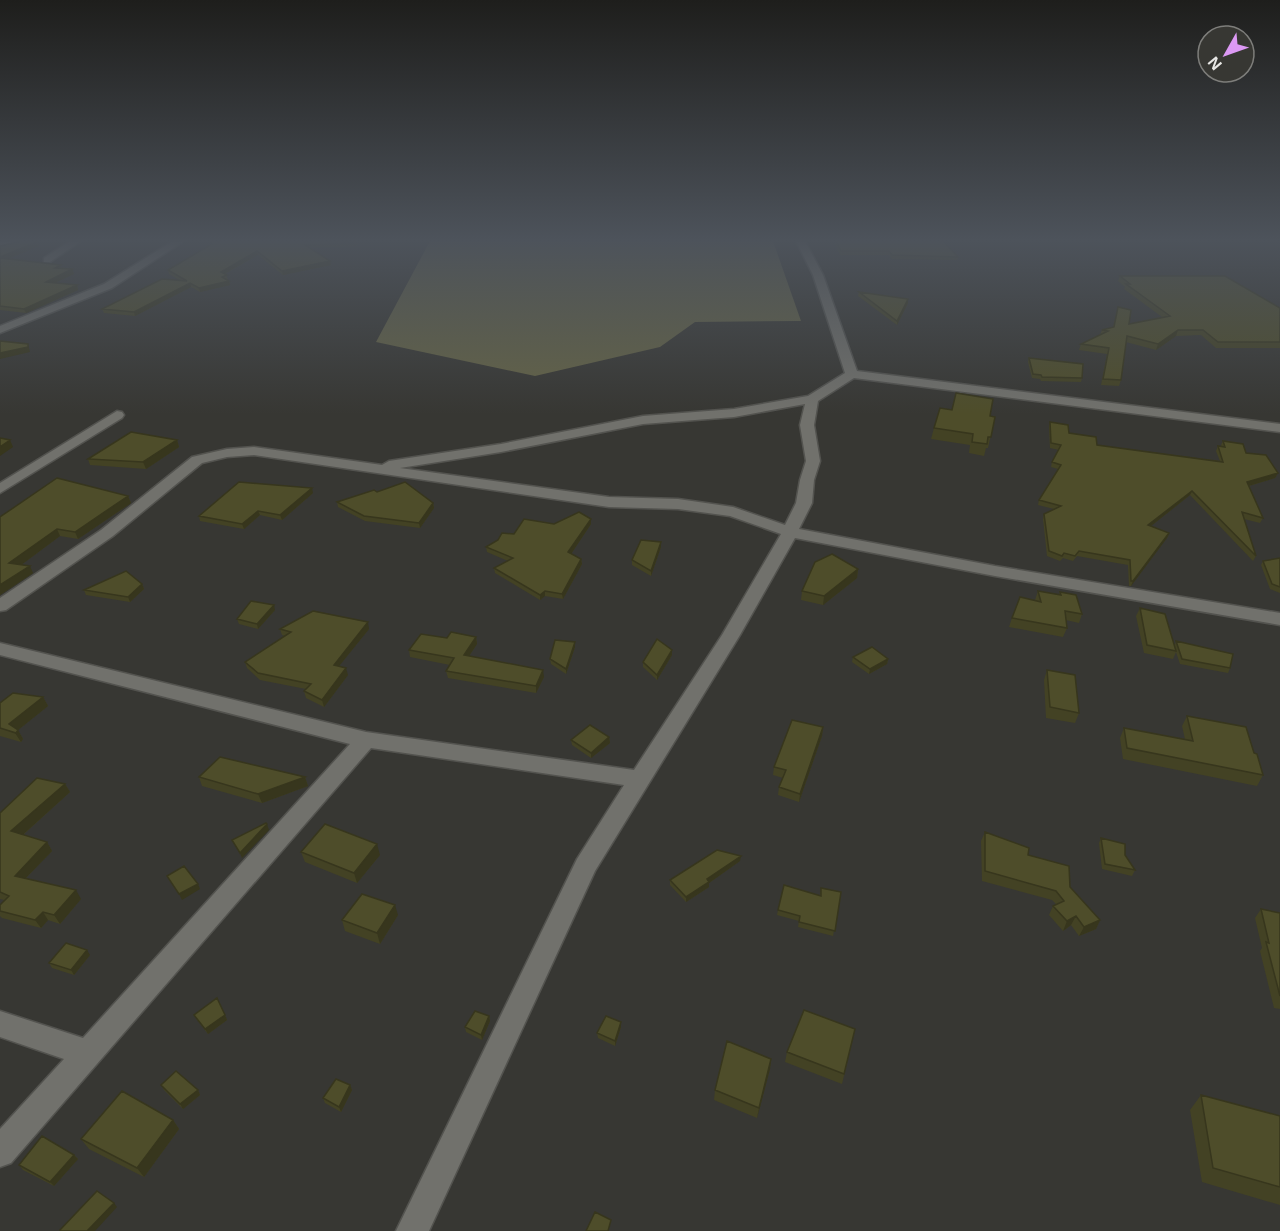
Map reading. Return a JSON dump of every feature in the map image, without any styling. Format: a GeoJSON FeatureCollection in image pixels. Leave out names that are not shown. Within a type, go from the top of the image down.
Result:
{"type":"FeatureCollection","features":[{"type":"Feature","properties":{"kind":"street"},"geometry":{"type":"LineString","coordinates":[[0,330],[77,298]]}},
{"type":"Feature","properties":{"kind":"street"},"geometry":{"type":"LineString","coordinates":[[826,298],[852,374]]}},
{"type":"Feature","properties":{"kind":"street"},"geometry":{"type":"LineString","coordinates":[[368,468],[501,448],[643,420],[734,413],[812,399],[852,374],[1280,428]]}},
{"type":"Feature","properties":{"kind":"street"},"geometry":{"type":"LineString","coordinates":[[412,1231],[585,866],[731,634],[790,532],[804,503],[813,460],[807,425],[812,399]]}},
{"type":"Feature","properties":{"kind":"street"},"geometry":{"type":"LineString","coordinates":[[0,489],[117,415]]}},
{"type":"Feature","properties":{"kind":"street"},"geometry":{"type":"LineString","coordinates":[[0,606],[107,533],[197,460],[226,453],[254,451],[609,502],[678,504],[733,512],[790,532],[995,571],[1280,619]]}},
{"type":"Feature","properties":{"kind":"street"},"geometry":{"type":"LineString","coordinates":[[0,649],[366,740],[639,779]]}},
{"type":"Feature","properties":{"kind":"street"},"geometry":{"type":"LineString","coordinates":[[0,1152],[366,740]]}},
{"type":"Feature","properties":{"kind":"street"},"geometry":{"type":"LineString","coordinates":[[0,1024],[87,1053]]}},
{"type":"Feature","properties":{"kind":"shaded area"},"geometry":{"type":"Polygon","coordinates":[[[399,298],[793,298],[801,321],[695,322],[660,347],[535,376],[376,342],[399,298]]]}},
{"type":"Feature","properties":{"kind":"building"},"geometry":{"type":"Polygon","coordinates":[[[0,298],[47,298],[24,309],[0,306],[0,298]]]}},
{"type":"Feature","properties":{"kind":"building"},"geometry":{"type":"Polygon","coordinates":[[[123,298],[160,298],[134,312],[102,309],[123,298]]]}},
{"type":"Feature","properties":{"kind":"building"},"geometry":{"type":"Polygon","coordinates":[[[867,298],[908,299],[897,321],[867,298]]]}},
{"type":"Feature","properties":{"kind":"building"},"geometry":{"type":"Polygon","coordinates":[[[1146,298],[1264,298],[1280,308],[1280,342],[1218,342],[1203,330],[1178,330],[1158,344],[1127,336],[1121,380],[1103,379],[1109,348],[1081,344],[1108,331],[1102,330],[1114,327],[1118,307],[1131,310],[1129,324],[1170,316],[1146,298]]]}},
{"type":"Feature","properties":{"kind":"building"},"geometry":{"type":"Polygon","coordinates":[[[0,341],[28,344],[28,347],[0,353],[0,341]]]}},
{"type":"Feature","properties":{"kind":"building"},"geometry":{"type":"Polygon","coordinates":[[[1029,358],[1083,364],[1082,378],[1042,377],[1033,374],[1029,358]]]}},
{"type":"Feature","properties":{"kind":"building"},"geometry":{"type":"Polygon","coordinates":[[[956,393],[993,399],[990,416],[995,417],[991,437],[988,437],[987,444],[972,442],[973,434],[934,428],[940,408],[952,410],[956,393]]]}},
{"type":"Feature","properties":{"kind":"building"},"geometry":{"type":"Polygon","coordinates":[[[1050,422],[1068,425],[1069,433],[1096,437],[1097,445],[1223,462],[1218,446],[1225,447],[1223,441],[1243,444],[1246,453],[1266,455],[1278,473],[1247,482],[1263,518],[1242,512],[1256,556],[1192,491],[1148,525],[1169,533],[1133,581],[1131,581],[1130,560],[1079,551],[1075,556],[1064,553],[1062,556],[1049,551],[1044,514],[1061,506],[1039,500],[1061,465],[1052,462],[1061,445],[1051,443],[1050,422]]]}},
{"type":"Feature","properties":{"kind":"building"},"geometry":{"type":"Polygon","coordinates":[[[131,432],[177,440],[143,462],[88,459],[131,432]]]}},
{"type":"Feature","properties":{"kind":"building"},"geometry":{"type":"Polygon","coordinates":[[[0,438],[10,440],[0,447],[0,438]]]}},
{"type":"Feature","properties":{"kind":"building"},"geometry":{"type":"Polygon","coordinates":[[[57,478],[128,496],[75,532],[57,529],[9,563],[30,566],[0,585],[0,517],[57,478]]]}},
{"type":"Feature","properties":{"kind":"building"},"geometry":{"type":"Polygon","coordinates":[[[239,482],[312,488],[280,515],[258,511],[242,524],[199,516],[239,482]]]}},
{"type":"Feature","properties":{"kind":"building"},"geometry":{"type":"Polygon","coordinates":[[[405,482],[433,503],[419,523],[364,516],[337,502],[374,490],[377,492],[405,482]]]}},
{"type":"Feature","properties":{"kind":"building"},"geometry":{"type":"Polygon","coordinates":[[[579,512],[591,519],[568,552],[581,559],[562,594],[545,591],[540,595],[494,568],[513,558],[486,547],[498,540],[502,533],[514,534],[524,519],[554,524],[579,512]]]}},
{"type":"Feature","properties":{"kind":"building"},"geometry":{"type":"Polygon","coordinates":[[[641,540],[661,542],[651,571],[632,560],[641,540]]]}},
{"type":"Feature","properties":{"kind":"building"},"geometry":{"type":"Polygon","coordinates":[[[832,554],[858,569],[824,596],[802,591],[815,562],[832,554]]]}},
{"type":"Feature","properties":{"kind":"building"},"geometry":{"type":"Polygon","coordinates":[[[1280,558],[1280,587],[1272,584],[1263,561],[1280,558]]]}},
{"type":"Feature","properties":{"kind":"building"},"geometry":{"type":"Polygon","coordinates":[[[126,571],[142,584],[128,597],[84,590],[126,571]]]}},
{"type":"Feature","properties":{"kind":"building"},"geometry":{"type":"Polygon","coordinates":[[[1038,591],[1076,595],[1082,614],[1065,611],[1067,628],[1012,618],[1020,597],[1041,602],[1038,591]]]}},
{"type":"Feature","properties":{"kind":"building"},"geometry":{"type":"Polygon","coordinates":[[[251,601],[274,605],[257,624],[237,619],[251,601]]]}},
{"type":"Feature","properties":{"kind":"building"},"geometry":{"type":"Polygon","coordinates":[[[1140,608],[1165,614],[1176,651],[1147,645],[1140,608]]]}},
{"type":"Feature","properties":{"kind":"building"},"geometry":{"type":"Polygon","coordinates":[[[313,611],[368,622],[334,665],[346,668],[322,700],[304,691],[311,684],[258,673],[245,662],[291,632],[280,629],[313,611]]]}},
{"type":"Feature","properties":{"kind":"building"},"geometry":{"type":"Polygon","coordinates":[[[451,632],[476,637],[464,655],[543,670],[536,686],[446,671],[454,658],[409,650],[421,634],[447,638],[451,632]]]}},
{"type":"Feature","properties":{"kind":"building"},"geometry":{"type":"Polygon","coordinates":[[[657,639],[672,650],[657,675],[643,662],[657,639]]]}},
{"type":"Feature","properties":{"kind":"building"},"geometry":{"type":"Polygon","coordinates":[[[555,640],[575,642],[566,669],[550,659],[555,640]]]}},
{"type":"Feature","properties":{"kind":"building"},"geometry":{"type":"Polygon","coordinates":[[[1176,641],[1233,654],[1230,668],[1182,659],[1176,641]]]}},
{"type":"Feature","properties":{"kind":"building"},"geometry":{"type":"Polygon","coordinates":[[[872,647],[888,659],[870,669],[853,657],[872,647]]]}},
{"type":"Feature","properties":{"kind":"building"},"geometry":{"type":"Polygon","coordinates":[[[1047,670],[1075,675],[1079,713],[1050,707],[1047,670]]]}},
{"type":"Feature","properties":{"kind":"building"},"geometry":{"type":"Polygon","coordinates":[[[13,693],[43,697],[9,724],[18,730],[16,733],[0,728],[0,703],[13,693]]]}},
{"type":"Feature","properties":{"kind":"building"},"geometry":{"type":"Polygon","coordinates":[[[1187,716],[1246,727],[1263,775],[1127,748],[1124,728],[1193,741],[1187,716]]]}},
{"type":"Feature","properties":{"kind":"building"},"geometry":{"type":"Polygon","coordinates":[[[792,720],[823,727],[800,794],[779,787],[786,770],[774,767],[792,720]]]}},
{"type":"Feature","properties":{"kind":"building"},"geometry":{"type":"Polygon","coordinates":[[[590,725],[609,737],[591,753],[571,740],[590,725]]]}},
{"type":"Feature","properties":{"kind":"building"},"geometry":{"type":"Polygon","coordinates":[[[220,757],[305,777],[258,794],[199,777],[220,757]]]}},
{"type":"Feature","properties":{"kind":"building"},"geometry":{"type":"Polygon","coordinates":[[[37,778],[65,784],[11,831],[47,842],[15,876],[76,890],[54,915],[43,912],[35,920],[0,911],[0,905],[9,896],[0,892],[0,813],[37,778]]]}},
{"type":"Feature","properties":{"kind":"building"},"geometry":{"type":"Polygon","coordinates":[[[267,824],[240,853],[232,840],[267,824]]]}},
{"type":"Feature","properties":{"kind":"building"},"geometry":{"type":"Polygon","coordinates":[[[325,824],[377,844],[354,873],[301,852],[325,824]]]}},
{"type":"Feature","properties":{"kind":"building"},"geometry":{"type":"Polygon","coordinates":[[[985,832],[1029,848],[1028,855],[1069,866],[1070,887],[1100,920],[1084,927],[1076,916],[1067,921],[1053,906],[1064,901],[1056,891],[985,871],[985,832]]]}},
{"type":"Feature","properties":{"kind":"building"},"geometry":{"type":"Polygon","coordinates":[[[1101,838],[1125,844],[1125,855],[1135,870],[1105,864],[1101,838]]]}},
{"type":"Feature","properties":{"kind":"building"},"geometry":{"type":"Polygon","coordinates":[[[717,850],[741,856],[707,879],[709,882],[686,897],[670,880],[717,850]]]}},
{"type":"Feature","properties":{"kind":"building"},"geometry":{"type":"Polygon","coordinates":[[[184,866],[198,884],[179,894],[167,876],[184,866]]]}},
{"type":"Feature","properties":{"kind":"building"},"geometry":{"type":"Polygon","coordinates":[[[784,885],[821,896],[821,888],[841,892],[835,931],[799,922],[800,916],[778,910],[784,885]]]}},
{"type":"Feature","properties":{"kind":"building"},"geometry":{"type":"Polygon","coordinates":[[[362,894],[395,905],[377,933],[342,920],[362,894]]]}},
{"type":"Feature","properties":{"kind":"building"},"geometry":{"type":"Polygon","coordinates":[[[1261,909],[1280,913],[1280,996],[1266,942],[1269,943],[1261,909]]]}},
{"type":"Feature","properties":{"kind":"building"},"geometry":{"type":"Polygon","coordinates":[[[66,943],[87,950],[71,970],[49,963],[66,943]]]}},
{"type":"Feature","properties":{"kind":"building"},"geometry":{"type":"Polygon","coordinates":[[[217,998],[225,1015],[205,1029],[194,1015],[217,998]]]}},
{"type":"Feature","properties":{"kind":"building"},"geometry":{"type":"Polygon","coordinates":[[[804,1010],[855,1029],[844,1074],[787,1052],[804,1010]]]}},
{"type":"Feature","properties":{"kind":"building"},"geometry":{"type":"Polygon","coordinates":[[[475,1011],[489,1016],[481,1035],[465,1027],[475,1011]]]}},
{"type":"Feature","properties":{"kind":"building"},"geometry":{"type":"Polygon","coordinates":[[[606,1016],[621,1022],[615,1041],[597,1033],[606,1016]]]}},
{"type":"Feature","properties":{"kind":"building"},"geometry":{"type":"Polygon","coordinates":[[[727,1041],[771,1059],[759,1108],[715,1090],[727,1041]]]}},
{"type":"Feature","properties":{"kind":"building"},"geometry":{"type":"Polygon","coordinates":[[[176,1071],[198,1090],[180,1104],[161,1085],[176,1071]]]}},
{"type":"Feature","properties":{"kind":"building"},"geometry":{"type":"Polygon","coordinates":[[[336,1079],[350,1085],[339,1107],[323,1098],[336,1079]]]}},
{"type":"Feature","properties":{"kind":"building"},"geometry":{"type":"Polygon","coordinates":[[[122,1091],[173,1120],[137,1168],[81,1139],[122,1091]]]}},
{"type":"Feature","properties":{"kind":"building"},"geometry":{"type":"Polygon","coordinates":[[[1201,1095],[1280,1116],[1280,1187],[1213,1168],[1201,1095]]]}},
{"type":"Feature","properties":{"kind":"building"},"geometry":{"type":"Polygon","coordinates":[[[42,1136],[74,1155],[50,1182],[19,1165],[42,1136]]]}},
{"type":"Feature","properties":{"kind":"building"},"geometry":{"type":"Polygon","coordinates":[[[97,1191],[114,1203],[87,1231],[61,1231],[60,1230],[97,1191]]]}},
{"type":"Feature","properties":{"kind":"building"},"geometry":{"type":"Polygon","coordinates":[[[595,1212],[611,1220],[608,1231],[586,1231],[595,1212]]]}}]}
